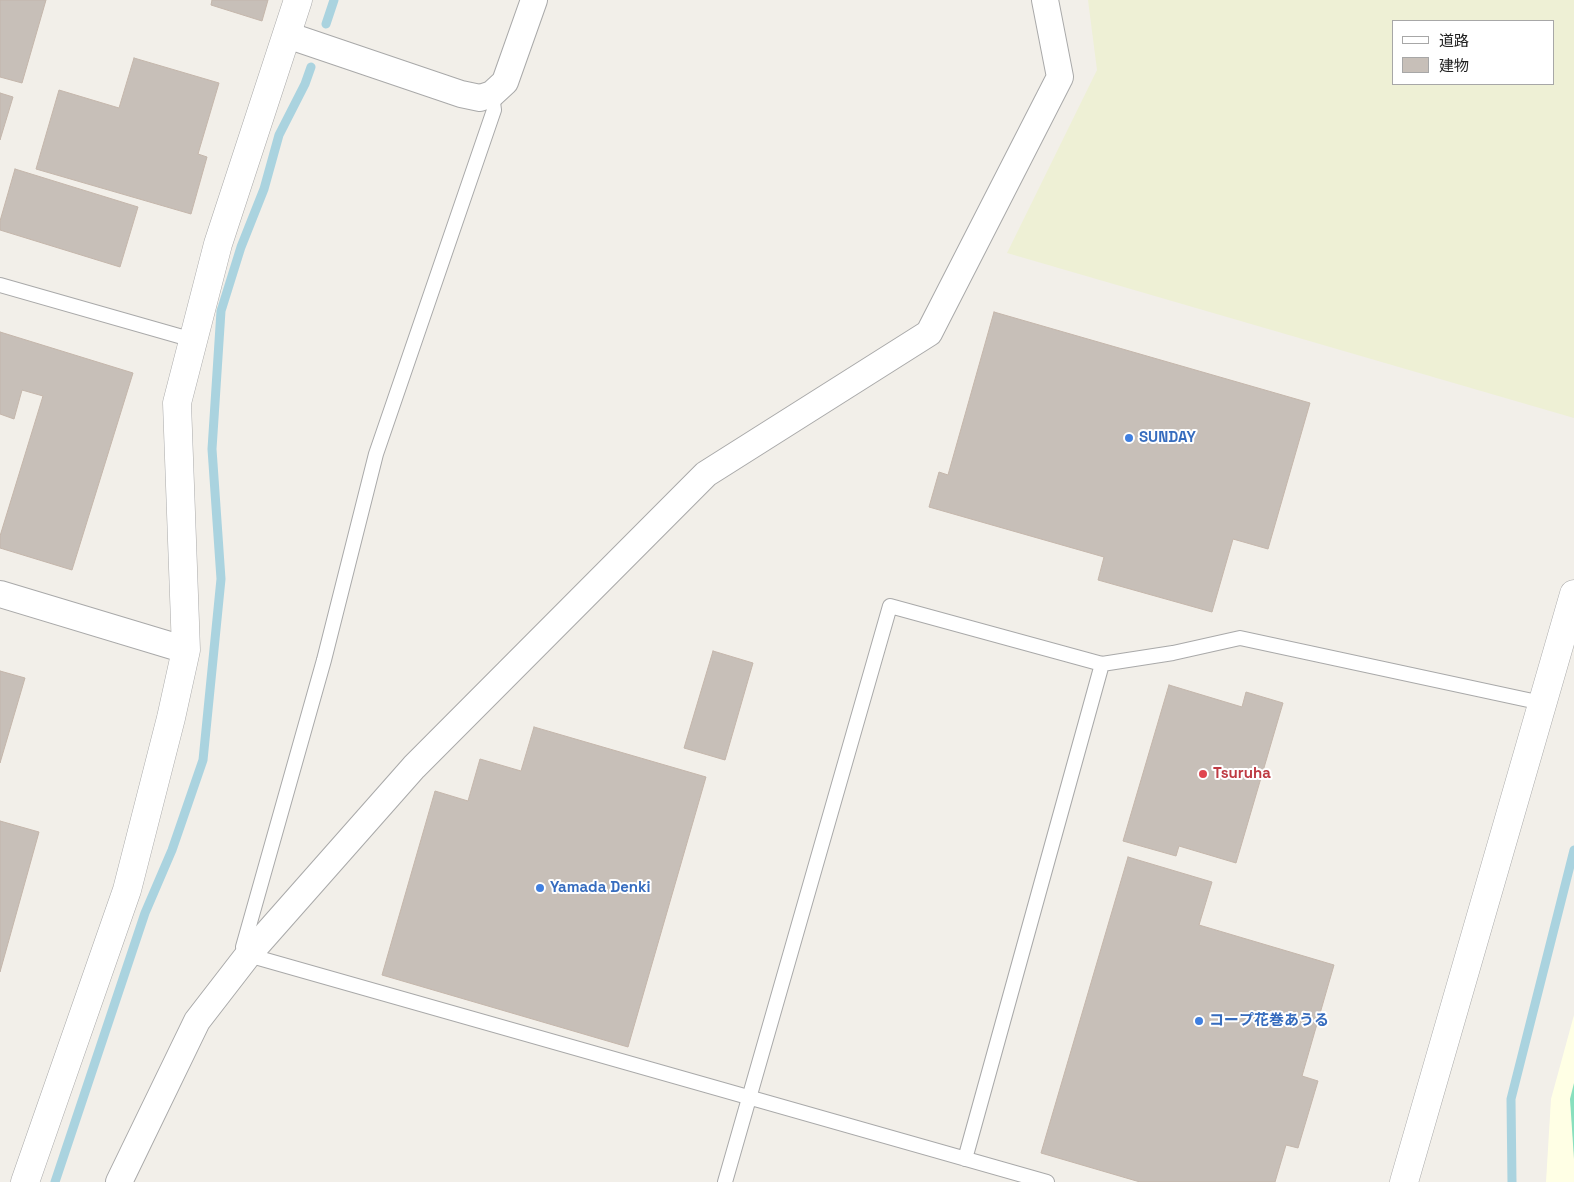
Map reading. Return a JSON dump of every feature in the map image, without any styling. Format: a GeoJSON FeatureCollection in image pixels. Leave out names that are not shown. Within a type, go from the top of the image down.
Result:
{"type":"FeatureCollection","features":[{"type":"Feature","properties":{"kind":"street"},"geometry":{"type":"LineString","coordinates":[[26,1182],[127,890],[171,718],[186,650],[177,403],[218,244],[298,0]]}},
{"type":"Feature","properties":{"kind":"street"},"geometry":{"type":"LineString","coordinates":[[287,35],[461,94],[480,98],[492,94],[505,82],[534,0]]}},
{"type":"Feature","properties":{"kind":"street"},"geometry":{"type":"LineString","coordinates":[[118,1182],[197,1020],[248,955],[414,767],[706,474],[929,333],[1060,77],[1045,0]]}},
{"type":"Feature","properties":{"kind":"street"},"geometry":{"type":"LineString","coordinates":[[0,594],[186,650]]}},
{"type":"Feature","properties":{"kind":"street"},"geometry":{"type":"LineString","coordinates":[[1404,1182],[1574,594]]}},
{"type":"Feature","properties":{"kind":"lane"},"geometry":{"type":"LineString","coordinates":[[492,94],[494,110],[376,454],[324,660],[245,938],[244,947],[248,955],[1047,1182]]}},
{"type":"Feature","properties":{"kind":"lane"},"geometry":{"type":"LineString","coordinates":[[0,285],[193,340]]}},
{"type":"Feature","properties":{"kind":"lane"},"geometry":{"type":"LineString","coordinates":[[725,1182],[890,606],[1102,664],[1173,653],[1240,638],[1542,704]]}},
{"type":"Feature","properties":{"kind":"lane"},"geometry":{"type":"LineString","coordinates":[[965,1159],[1102,664]]}},
{"type":"Feature","properties":{"kind":"shaded area"},"geometry":{"type":"Polygon","coordinates":[[[1088,0],[1574,0],[1574,418],[1007,253],[1097,70],[1088,0]]]}},
{"type":"Feature","properties":{"kind":"shaded area"},"geometry":{"type":"Polygon","coordinates":[[[1574,1015],[1574,1182],[1546,1182],[1551,1099],[1574,1015]]]}},
{"type":"Feature","properties":{"kind":"green space"},"geometry":{"type":"Polygon","coordinates":[[[1574,1083],[1574,1159],[1570,1099],[1574,1083]]]}},
{"type":"Feature","properties":{"kind":"building"},"geometry":{"type":"Polygon","coordinates":[[[0,0],[46,0],[22,83],[0,77],[0,0]]]}},
{"type":"Feature","properties":{"kind":"building"},"geometry":{"type":"Polygon","coordinates":[[[212,0],[268,0],[262,21],[211,5],[212,0]]]}},
{"type":"Feature","properties":{"kind":"building"},"geometry":{"type":"Polygon","coordinates":[[[134,58],[219,83],[198,154],[207,157],[191,214],[36,169],[59,90],[119,108],[134,58]]]}},
{"type":"Feature","properties":{"kind":"building"},"geometry":{"type":"Polygon","coordinates":[[[0,93],[13,97],[0,140],[0,93]]]}},
{"type":"Feature","properties":{"kind":"building"},"geometry":{"type":"Polygon","coordinates":[[[15,169],[138,207],[120,267],[0,230],[0,221],[15,169]]]}},
{"type":"Feature","properties":{"kind":"building","name":"SUNDAY"},"geometry":{"type":"Polygon","coordinates":[[[994,312],[1310,403],[1268,549],[1233,539],[1212,612],[1098,580],[1104,557],[929,507],[939,472],[948,475],[994,312]]]}},
{"type":"Feature","properties":{"kind":"building"},"geometry":{"type":"Polygon","coordinates":[[[0,332],[133,373],[72,570],[0,548],[0,536],[43,396],[22,390],[14,419],[0,414],[0,332]]]}},
{"type":"Feature","properties":{"kind":"building"},"geometry":{"type":"Polygon","coordinates":[[[713,651],[753,663],[725,760],[684,748],[713,651]]]}},
{"type":"Feature","properties":{"kind":"building"},"geometry":{"type":"Polygon","coordinates":[[[0,671],[25,678],[0,763],[0,671]]]}},
{"type":"Feature","properties":{"kind":"building","name":"Tsuruha"},"geometry":{"type":"Polygon","coordinates":[[[1169,685],[1242,707],[1246,692],[1283,703],[1236,863],[1179,846],[1176,856],[1123,841],[1169,685]]]}},
{"type":"Feature","properties":{"kind":"building","name":"Yamada Denki"},"geometry":{"type":"Polygon","coordinates":[[[534,727],[706,777],[628,1047],[382,975],[435,791],[468,801],[480,759],[521,771],[534,727]]]}},
{"type":"Feature","properties":{"kind":"building"},"geometry":{"type":"Polygon","coordinates":[[[0,821],[39,832],[0,972],[0,821]]]}},
{"type":"Feature","properties":{"kind":"building","name":"コープ花巻あうる"},"geometry":{"type":"Polygon","coordinates":[[[1128,857],[1212,882],[1199,925],[1334,965],[1302,1076],[1318,1081],[1298,1148],[1286,1145],[1275,1182],[1140,1182],[1041,1153],[1128,857]]]}},
{"type":"Feature","properties":{"kind":"waterway"},"geometry":{"type":"LineString","coordinates":[[326,24],[334,0]]}},
{"type":"Feature","properties":{"kind":"waterway"},"geometry":{"type":"LineString","coordinates":[[55,1182],[145,913],[172,850],[203,760],[221,579],[212,449],[221,311],[241,247],[264,189],[279,135],[305,84],[311,67]]}},
{"type":"Feature","properties":{"kind":"waterway"},"geometry":{"type":"LineString","coordinates":[[1512,1182],[1511,1099],[1574,850]]}},
{"type":"Feature","properties":{"kind":"place","name":"SUNDAY"},"geometry":{"type":"Point","coordinates":[1129,438]}},
{"type":"Feature","properties":{"kind":"place","name":"Tsuruha"},"geometry":{"type":"Point","coordinates":[1203,774]}},
{"type":"Feature","properties":{"kind":"place","name":"Yamada Denki"},"geometry":{"type":"Point","coordinates":[540,888]}},
{"type":"Feature","properties":{"kind":"place","name":"コープ花巻あうる"},"geometry":{"type":"Point","coordinates":[1199,1021]}}]}
